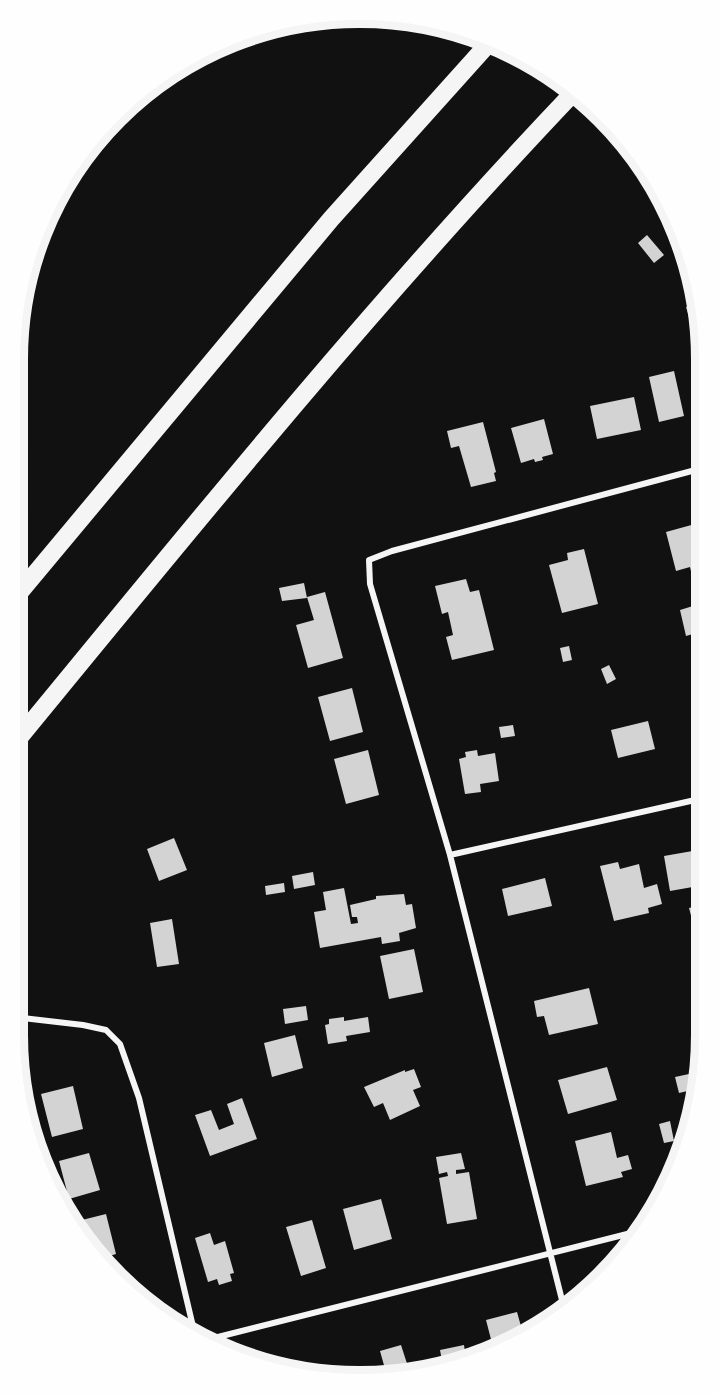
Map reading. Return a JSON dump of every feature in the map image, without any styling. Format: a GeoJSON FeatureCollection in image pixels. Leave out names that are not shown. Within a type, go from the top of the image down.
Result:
{"type":"FeatureCollection","features":[{"type":"Feature","properties":{"kind":"highway"},"geometry":{"type":"LineString","coordinates":[[24,587],[331,219],[484,48]]}},
{"type":"Feature","properties":{"kind":"highway"},"geometry":{"type":"LineString","coordinates":[[24,732],[279,422],[411,269],[569,97]]}},
{"type":"Feature","properties":{"kind":"street"},"geometry":{"type":"LineString","coordinates":[[562,1302],[450,855],[370,584],[369,560],[404,548],[695,470]]}},
{"type":"Feature","properties":{"kind":"street"},"geometry":{"type":"LineString","coordinates":[[450,855],[695,800]]}},
{"type":"Feature","properties":{"kind":"street"},"geometry":{"type":"LineString","coordinates":[[24,1018],[94,1027],[105,1030],[120,1044],[139,1098],[193,1325]]}},
{"type":"Feature","properties":{"kind":"street"},"geometry":{"type":"LineString","coordinates":[[216,1337],[630,1233]]}},
{"type":"Feature","properties":{"kind":"building"},"geometry":{"type":"Polygon","coordinates":[[[647,235],[664,255],[654,263],[638,243],[647,235]]]}},
{"type":"Feature","properties":{"kind":"building"},"geometry":{"type":"Polygon","coordinates":[[[691,306],[693,330],[693,330],[686,307],[691,306]]]}},
{"type":"Feature","properties":{"kind":"building"},"geometry":{"type":"Polygon","coordinates":[[[674,371],[684,416],[659,422],[649,377],[674,371]]]}},
{"type":"Feature","properties":{"kind":"building"},"geometry":{"type":"Polygon","coordinates":[[[634,397],[641,430],[597,439],[590,406],[634,397]]]}},
{"type":"Feature","properties":{"kind":"building"},"geometry":{"type":"Polygon","coordinates":[[[544,419],[553,454],[542,457],[543,460],[535,462],[534,459],[521,463],[511,428],[544,419]]]}},
{"type":"Feature","properties":{"kind":"building"},"geometry":{"type":"Polygon","coordinates":[[[483,422],[496,472],[494,473],[496,481],[471,487],[459,446],[451,448],[447,431],[483,422]]]}},
{"type":"Feature","properties":{"kind":"building"},"geometry":{"type":"Polygon","coordinates":[[[695,524],[695,579],[693,580],[690,567],[676,571],[666,532],[695,524]]]}},
{"type":"Feature","properties":{"kind":"building"},"geometry":{"type":"Polygon","coordinates":[[[584,549],[598,604],[562,613],[549,565],[568,560],[567,553],[584,549]]]}},
{"type":"Feature","properties":{"kind":"building"},"geometry":{"type":"Polygon","coordinates":[[[466,579],[470,592],[479,590],[494,650],[452,660],[446,637],[453,635],[448,612],[442,614],[435,586],[466,579]]]}},
{"type":"Feature","properties":{"kind":"building"},"geometry":{"type":"Polygon","coordinates":[[[304,583],[307,598],[282,601],[279,588],[304,583]]]}},
{"type":"Feature","properties":{"kind":"building"},"geometry":{"type":"Polygon","coordinates":[[[325,592],[343,658],[308,668],[296,625],[314,620],[307,597],[325,592]]]}},
{"type":"Feature","properties":{"kind":"building"},"geometry":{"type":"Polygon","coordinates":[[[693,606],[695,633],[686,636],[680,610],[693,606]]]}},
{"type":"Feature","properties":{"kind":"building"},"geometry":{"type":"Polygon","coordinates":[[[569,646],[572,660],[563,662],[560,648],[569,646]]]}},
{"type":"Feature","properties":{"kind":"building"},"geometry":{"type":"Polygon","coordinates":[[[609,665],[616,679],[607,684],[601,669],[609,665]]]}},
{"type":"Feature","properties":{"kind":"building"},"geometry":{"type":"Polygon","coordinates":[[[352,688],[363,732],[330,741],[318,697],[352,688]]]}},
{"type":"Feature","properties":{"kind":"building"},"geometry":{"type":"Polygon","coordinates":[[[648,721],[655,749],[618,758],[611,730],[648,721]]]}},
{"type":"Feature","properties":{"kind":"building"},"geometry":{"type":"Polygon","coordinates":[[[513,725],[515,736],[501,738],[499,727],[513,725]]]}},
{"type":"Feature","properties":{"kind":"building"},"geometry":{"type":"Polygon","coordinates":[[[368,750],[379,795],[346,804],[334,759],[368,750]]]}},
{"type":"Feature","properties":{"kind":"building"},"geometry":{"type":"Polygon","coordinates":[[[477,750],[478,756],[495,753],[499,781],[480,784],[481,792],[465,794],[459,759],[466,757],[465,752],[477,750]]]}},
{"type":"Feature","properties":{"kind":"building"},"geometry":{"type":"Polygon","coordinates":[[[174,838],[187,870],[159,881],[147,849],[174,838]]]}},
{"type":"Feature","properties":{"kind":"building"},"geometry":{"type":"Polygon","coordinates":[[[695,851],[695,887],[670,891],[664,856],[695,851]]]}},
{"type":"Feature","properties":{"kind":"building"},"geometry":{"type":"Polygon","coordinates":[[[618,862],[620,869],[639,864],[644,888],[657,884],[662,904],[648,908],[649,913],[614,921],[600,866],[618,862]]]}},
{"type":"Feature","properties":{"kind":"building"},"geometry":{"type":"Polygon","coordinates":[[[313,872],[315,885],[294,889],[292,876],[313,872]]]}},
{"type":"Feature","properties":{"kind":"building"},"geometry":{"type":"Polygon","coordinates":[[[545,878],[552,906],[508,916],[502,889],[545,878]]]}},
{"type":"Feature","properties":{"kind":"building"},"geometry":{"type":"Polygon","coordinates":[[[284,883],[285,892],[266,895],[265,886],[284,883]]]}},
{"type":"Feature","properties":{"kind":"building"},"geometry":{"type":"Polygon","coordinates":[[[344,888],[351,924],[358,923],[357,917],[352,917],[350,905],[376,899],[376,896],[404,894],[406,905],[412,904],[416,928],[399,933],[400,941],[382,944],[381,937],[320,948],[314,912],[326,910],[323,892],[344,888]]]}},
{"type":"Feature","properties":{"kind":"building"},"geometry":{"type":"Polygon","coordinates":[[[695,906],[695,931],[689,908],[695,906]]]}},
{"type":"Feature","properties":{"kind":"building"},"geometry":{"type":"Polygon","coordinates":[[[172,919],[179,964],[157,967],[150,923],[172,919]]]}},
{"type":"Feature","properties":{"kind":"building"},"geometry":{"type":"Polygon","coordinates":[[[414,949],[423,992],[389,999],[380,956],[414,949]]]}},
{"type":"Feature","properties":{"kind":"building"},"geometry":{"type":"Polygon","coordinates":[[[589,988],[598,1024],[549,1035],[544,1016],[537,1017],[534,1001],[589,988]]]}},
{"type":"Feature","properties":{"kind":"building"},"geometry":{"type":"Polygon","coordinates":[[[306,1006],[308,1020],[285,1024],[283,1009],[306,1006]]]}},
{"type":"Feature","properties":{"kind":"building"},"geometry":{"type":"Polygon","coordinates":[[[344,1017],[344,1021],[368,1017],[370,1032],[346,1036],[347,1041],[328,1044],[325,1025],[329,1024],[329,1019],[344,1017]]]}},
{"type":"Feature","properties":{"kind":"building"},"geometry":{"type":"Polygon","coordinates":[[[295,1035],[303,1068],[272,1077],[264,1043],[295,1035]]]}},
{"type":"Feature","properties":{"kind":"building"},"geometry":{"type":"Polygon","coordinates":[[[607,1067],[617,1100],[568,1114],[558,1080],[607,1067]]]}},
{"type":"Feature","properties":{"kind":"building"},"geometry":{"type":"Polygon","coordinates":[[[414,1069],[421,1087],[413,1090],[420,1106],[390,1120],[383,1103],[374,1107],[364,1087],[405,1070],[405,1072],[414,1069]]]}},
{"type":"Feature","properties":{"kind":"building"},"geometry":{"type":"Polygon","coordinates":[[[689,1074],[690,1090],[679,1093],[675,1077],[689,1074]]]}},
{"type":"Feature","properties":{"kind":"building"},"geometry":{"type":"Polygon","coordinates":[[[73,1086],[83,1129],[52,1137],[41,1094],[73,1086]]]}},
{"type":"Feature","properties":{"kind":"building"},"geometry":{"type":"Polygon","coordinates":[[[242,1098],[257,1139],[210,1156],[195,1115],[211,1110],[219,1130],[234,1124],[227,1104],[242,1098]]]}},
{"type":"Feature","properties":{"kind":"building"},"geometry":{"type":"Polygon","coordinates":[[[670,1121],[674,1141],[664,1143],[659,1124],[670,1121]]]}},
{"type":"Feature","properties":{"kind":"building"},"geometry":{"type":"Polygon","coordinates":[[[611,1132],[617,1158],[628,1155],[632,1169],[621,1172],[623,1177],[586,1186],[575,1141],[611,1132]]]}},
{"type":"Feature","properties":{"kind":"building"},"geometry":{"type":"Polygon","coordinates":[[[89,1153],[100,1190],[69,1199],[59,1161],[89,1153]]]}},
{"type":"Feature","properties":{"kind":"building"},"geometry":{"type":"Polygon","coordinates":[[[461,1153],[465,1169],[456,1170],[456,1174],[469,1172],[477,1219],[447,1224],[439,1178],[448,1176],[447,1172],[439,1174],[436,1157],[461,1153]]]}},
{"type":"Feature","properties":{"kind":"building"},"geometry":{"type":"Polygon","coordinates":[[[381,1199],[392,1239],[354,1250],[343,1209],[381,1199]]]}},
{"type":"Feature","properties":{"kind":"building"},"geometry":{"type":"Polygon","coordinates":[[[106,1214],[116,1254],[107,1257],[81,1220],[106,1214]]]}},
{"type":"Feature","properties":{"kind":"building"},"geometry":{"type":"Polygon","coordinates":[[[312,1220],[326,1268],[301,1276],[286,1227],[312,1220]]]}},
{"type":"Feature","properties":{"kind":"building"},"geometry":{"type":"Polygon","coordinates":[[[210,1233],[214,1245],[225,1241],[234,1273],[230,1274],[232,1281],[219,1285],[217,1279],[208,1282],[195,1238],[210,1233]]]}},
{"type":"Feature","properties":{"kind":"building"},"geometry":{"type":"Polygon","coordinates":[[[517,1312],[521,1328],[492,1342],[486,1320],[517,1312]]]}},
{"type":"Feature","properties":{"kind":"building"},"geometry":{"type":"Polygon","coordinates":[[[401,1345],[408,1366],[385,1369],[380,1351],[401,1345]]]}},
{"type":"Feature","properties":{"kind":"building"},"geometry":{"type":"Polygon","coordinates":[[[464,1345],[465,1353],[442,1360],[440,1350],[464,1345]]]}}]}
